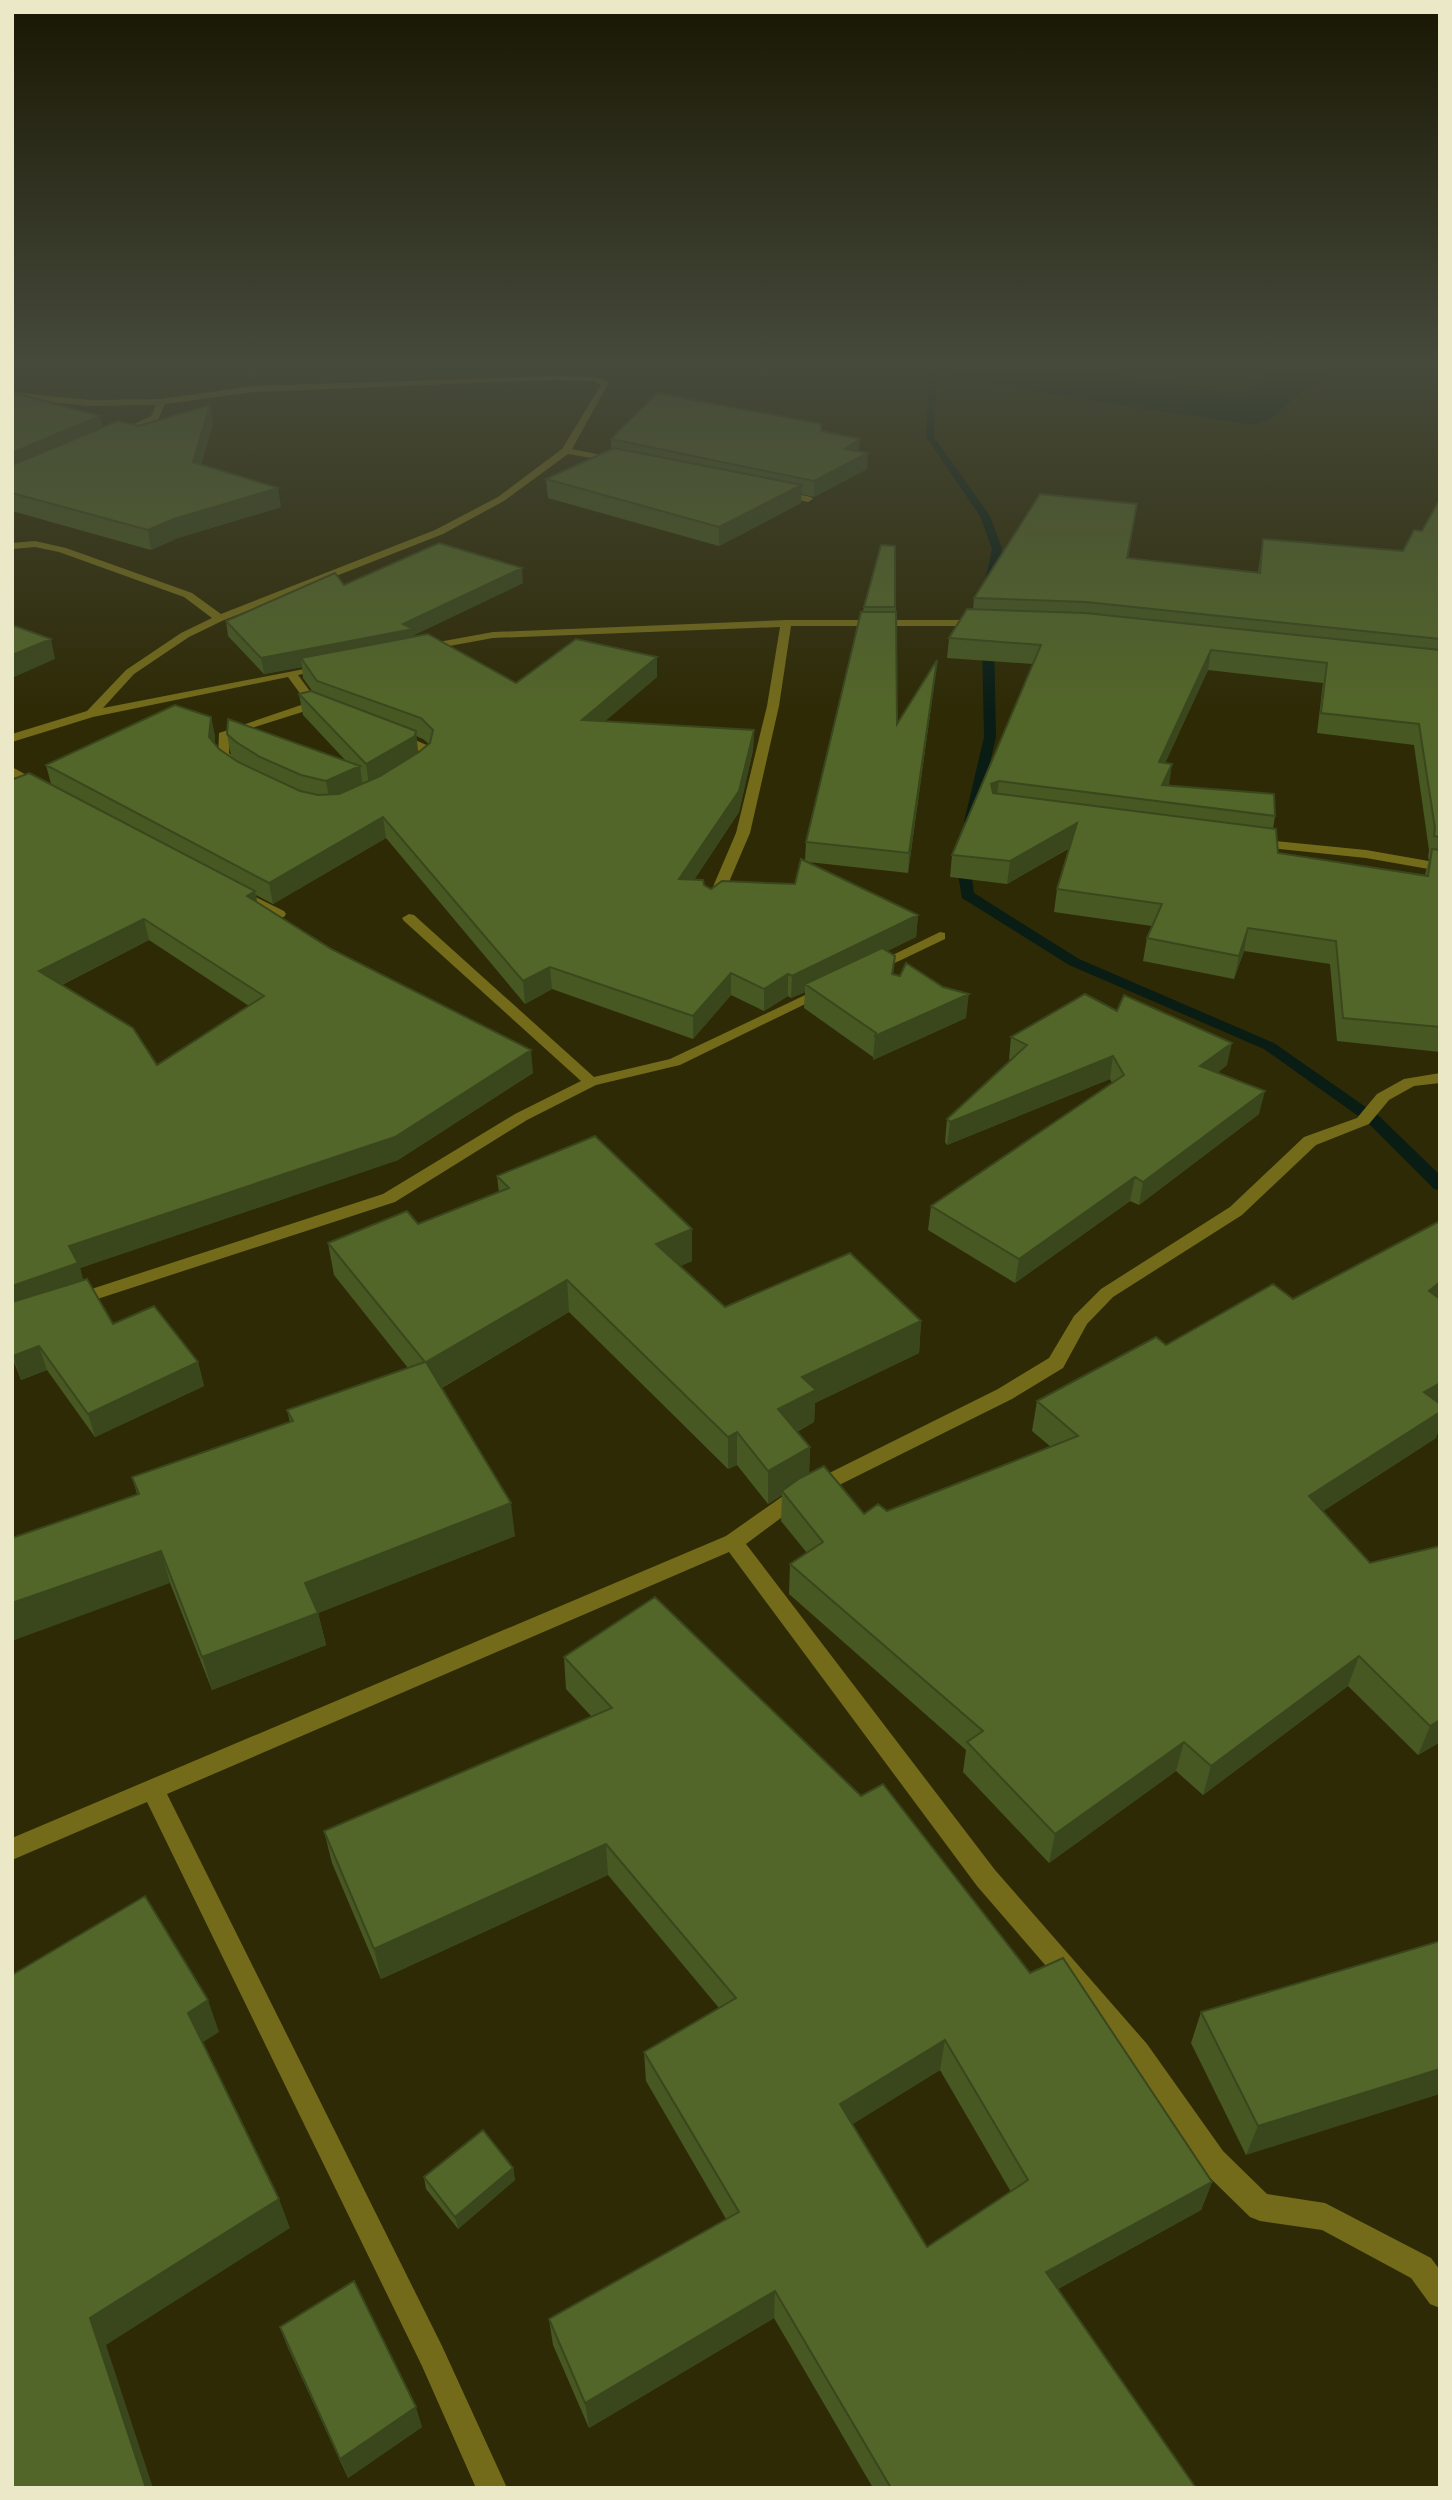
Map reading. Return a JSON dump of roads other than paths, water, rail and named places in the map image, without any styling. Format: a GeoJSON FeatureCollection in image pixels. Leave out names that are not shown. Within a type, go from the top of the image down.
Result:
{"type":"FeatureCollection","features":[{"type":"Feature","properties":{"kind":"street"},"geometry":{"type":"LineString","coordinates":[[91,714],[130,672],[185,635],[220,618],[439,532],[501,499],[529,479]]}},
{"type":"Feature","properties":{"kind":"street"},"geometry":{"type":"LineString","coordinates":[[768,491],[808,499]]}},
{"type":"Feature","properties":{"kind":"street"},"geometry":{"type":"LineString","coordinates":[[12,546],[35,544],[62,550],[188,595],[220,618]]}},
{"type":"Feature","properties":{"kind":"street"},"geometry":{"type":"LineString","coordinates":[[403,652],[493,635],[786,623],[988,623]]}},
{"type":"Feature","properties":{"kind":"street"},"geometry":{"type":"LineString","coordinates":[[712,904],[743,833],[774,706],[786,623]]}},
{"type":"Feature","properties":{"kind":"street"},"geometry":{"type":"LineString","coordinates":[[12,738],[91,714],[338,664]]}},
{"type":"Feature","properties":{"kind":"street"},"geometry":{"type":"LineString","coordinates":[[291,673],[314,705],[327,710]]}},
{"type":"Feature","properties":{"kind":"street"},"geometry":{"type":"LineString","coordinates":[[144,703],[167,712]]}},
{"type":"Feature","properties":{"kind":"street"},"geometry":{"type":"LineString","coordinates":[[245,775],[222,758],[219,732],[314,705]]}},
{"type":"Feature","properties":{"kind":"street"},"geometry":{"type":"LineString","coordinates":[[379,729],[427,750],[426,760],[410,770]]}},
{"type":"Feature","properties":{"kind":"street"},"geometry":{"type":"LineString","coordinates":[[12,771],[46,792]]}},
{"type":"Feature","properties":{"kind":"street"},"geometry":{"type":"LineString","coordinates":[[1246,842],[1366,854],[1440,867]]}},
{"type":"Feature","properties":{"kind":"street"},"geometry":{"type":"LineString","coordinates":[[230,888],[279,914]]}},
{"type":"Feature","properties":{"kind":"street"},"geometry":{"type":"LineString","coordinates":[[410,918],[591,1082]]}},
{"type":"Feature","properties":{"kind":"street"},"geometry":{"type":"LineString","coordinates":[[64,1303],[389,1198],[521,1117],[591,1082],[676,1062],[940,936]]}},
{"type":"Feature","properties":{"kind":"street"},"geometry":{"type":"LineString","coordinates":[[12,1849],[733,1542],[790,1502],[1005,1394],[1056,1363],[1080,1320],[1107,1293],[1236,1211],[1310,1141],[1363,1121],[1383,1097],[1410,1082],[1440,1077]]}},
{"type":"Feature","properties":{"kind":"street"},"geometry":{"type":"LineString","coordinates":[[733,1542],[986,1878],[1138,2053],[1213,2161],[1260,2207],[1325,2217],[1421,2268],[1440,2294]]}},
{"type":"Feature","properties":{"kind":"street"},"geometry":{"type":"LineString","coordinates":[[152,1788],[432,2356],[492,2488]]}},
{"type":"Feature","properties":{"kind":"waterway"},"geometry":{"type":"LineString","coordinates":[[959,479],[985,516],[997,549],[988,590]]}},
{"type":"Feature","properties":{"kind":"waterway"},"geometry":{"type":"LineString","coordinates":[[970,822],[990,737],[988,639]]}},
{"type":"Feature","properties":{"kind":"waterway"},"geometry":{"type":"LineString","coordinates":[[962,856],[967,895],[1074,962],[1269,1046],[1374,1120],[1440,1185]]}}]}
